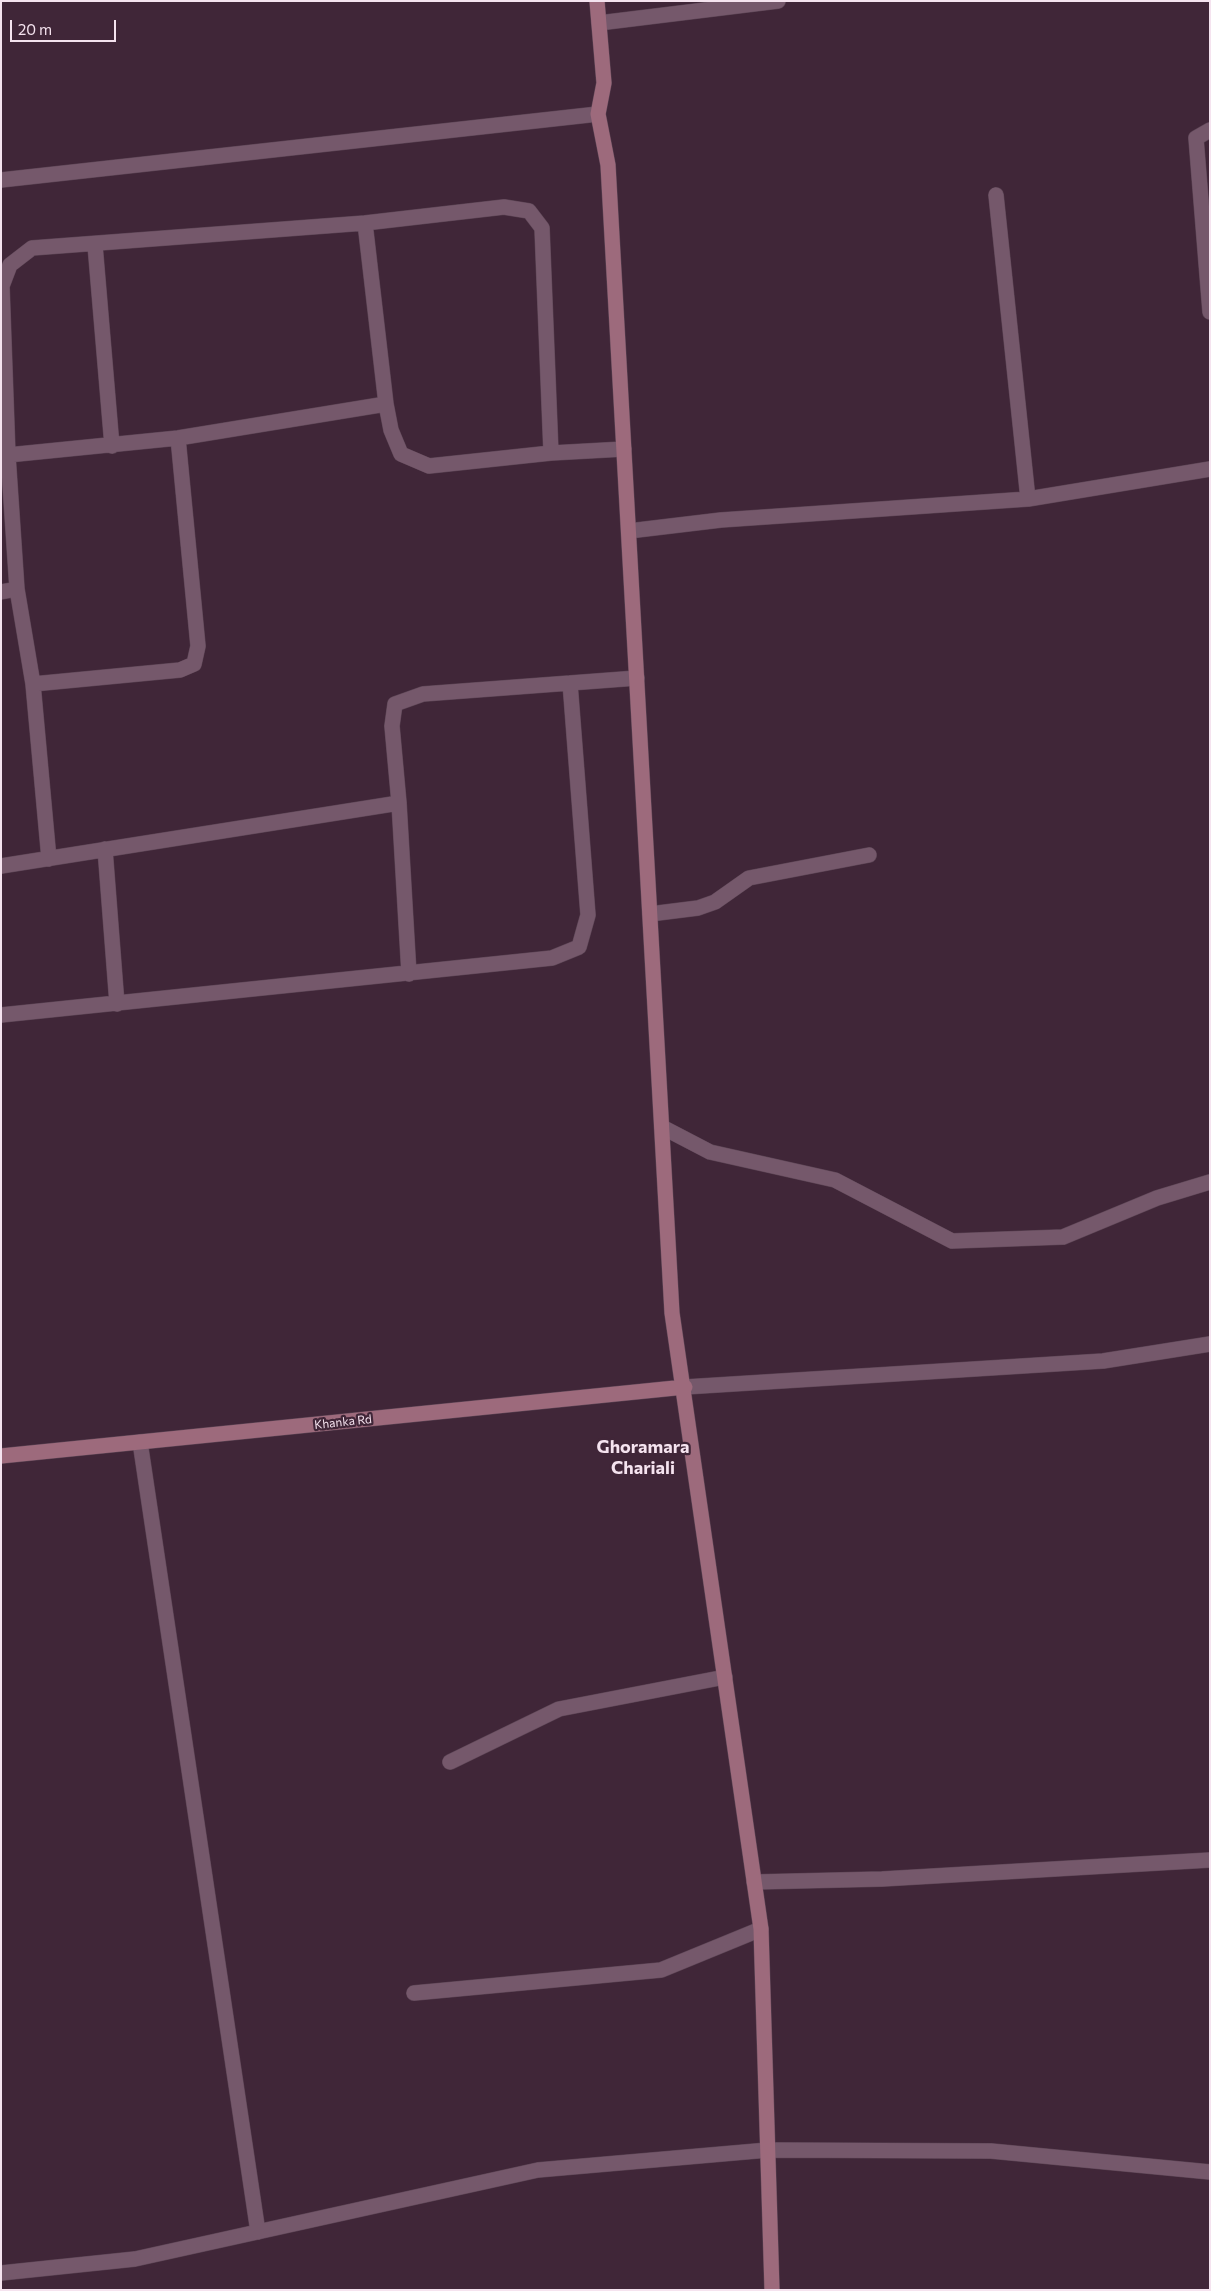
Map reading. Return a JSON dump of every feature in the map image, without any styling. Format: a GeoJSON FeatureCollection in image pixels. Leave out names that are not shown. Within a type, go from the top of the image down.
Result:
{"type":"FeatureCollection","features":[{"type":"Feature","properties":{"kind":"street"},"geometry":{"type":"LineString","coordinates":[[597,1],[604,83],[598,114],[608,165],[672,1313],[685,1387],[761,1930],[772,2290]]}},
{"type":"Feature","properties":{"kind":"street"},"geometry":{"type":"LineString","coordinates":[[599,24],[778,1]]}},
{"type":"Feature","properties":{"kind":"street"},"geometry":{"type":"LineString","coordinates":[[1,180],[598,114]]}},
{"type":"Feature","properties":{"kind":"street"},"geometry":{"type":"LineString","coordinates":[[1210,130],[1196,138],[1210,312]]}},
{"type":"Feature","properties":{"kind":"street"},"geometry":{"type":"LineString","coordinates":[[996,195],[1028,499]]}},
{"type":"Feature","properties":{"kind":"street"},"geometry":{"type":"LineString","coordinates":[[49,859],[33,684],[17,589],[8,455],[2,286],[10,265],[32,248],[95,245],[365,224],[504,207],[529,211],[542,228],[552,453]]}},
{"type":"Feature","properties":{"kind":"street"},"geometry":{"type":"LineString","coordinates":[[365,224],[386,404],[391,430],[401,454],[429,466],[552,453],[624,449]]}},
{"type":"Feature","properties":{"kind":"street"},"geometry":{"type":"LineString","coordinates":[[95,245],[112,446]]}},
{"type":"Feature","properties":{"kind":"street"},"geometry":{"type":"LineString","coordinates":[[8,455],[178,438],[386,404]]}},
{"type":"Feature","properties":{"kind":"street"},"geometry":{"type":"LineString","coordinates":[[33,684],[180,670],[194,664],[198,646],[178,438]]}},
{"type":"Feature","properties":{"kind":"street"},"geometry":{"type":"LineString","coordinates":[[629,531],[721,520],[1028,499],[1210,469]]}},
{"type":"Feature","properties":{"kind":"street"},"geometry":{"type":"LineString","coordinates":[[1,592],[17,589]]}},
{"type":"Feature","properties":{"kind":"street"},"geometry":{"type":"LineString","coordinates":[[409,974],[399,803],[392,726],[395,704],[423,694],[637,678]]}},
{"type":"Feature","properties":{"kind":"street"},"geometry":{"type":"LineString","coordinates":[[1,1015],[552,958],[580,947],[588,915],[570,683]]}},
{"type":"Feature","properties":{"kind":"street"},"geometry":{"type":"LineString","coordinates":[[1,866],[399,803]]}},
{"type":"Feature","properties":{"kind":"street"},"geometry":{"type":"LineString","coordinates":[[105,849],[117,1004]]}},
{"type":"Feature","properties":{"kind":"street"},"geometry":{"type":"LineString","coordinates":[[650,914],[698,908],[718,902],[748,878],[869,855]]}},
{"type":"Feature","properties":{"kind":"street"},"geometry":{"type":"LineString","coordinates":[[662,1127],[710,1152],[835,1180],[952,1241],[1063,1237],[1157,1198],[1210,1182]]}},
{"type":"Feature","properties":{"kind":"street"},"geometry":{"type":"LineString","coordinates":[[685,1387],[1103,1361],[1210,1344]]}},
{"type":"Feature","properties":{"kind":"street","name":"Khanka Rd"},"geometry":{"type":"LineString","coordinates":[[1,1456],[685,1387]]}},
{"type":"Feature","properties":{"kind":"street"},"geometry":{"type":"LineString","coordinates":[[140,1442],[258,2232]]}},
{"type":"Feature","properties":{"kind":"street"},"geometry":{"type":"LineString","coordinates":[[450,1762],[559,1709],[725,1677]]}},
{"type":"Feature","properties":{"kind":"street"},"geometry":{"type":"LineString","coordinates":[[754,1882],[882,1879],[1210,1860]]}},
{"type":"Feature","properties":{"kind":"street"},"geometry":{"type":"LineString","coordinates":[[414,1993],[661,1970],[761,1930]]}},
{"type":"Feature","properties":{"kind":"street"},"geometry":{"type":"LineString","coordinates":[[1,2273],[135,2259],[538,2170],[768,2150],[991,2151],[1210,2172]]}},
{"type":"Feature","properties":{"kind":"district","name":"Ghoramara Chariali"},"geometry":{"type":"Point","coordinates":[643,1457]}}]}
